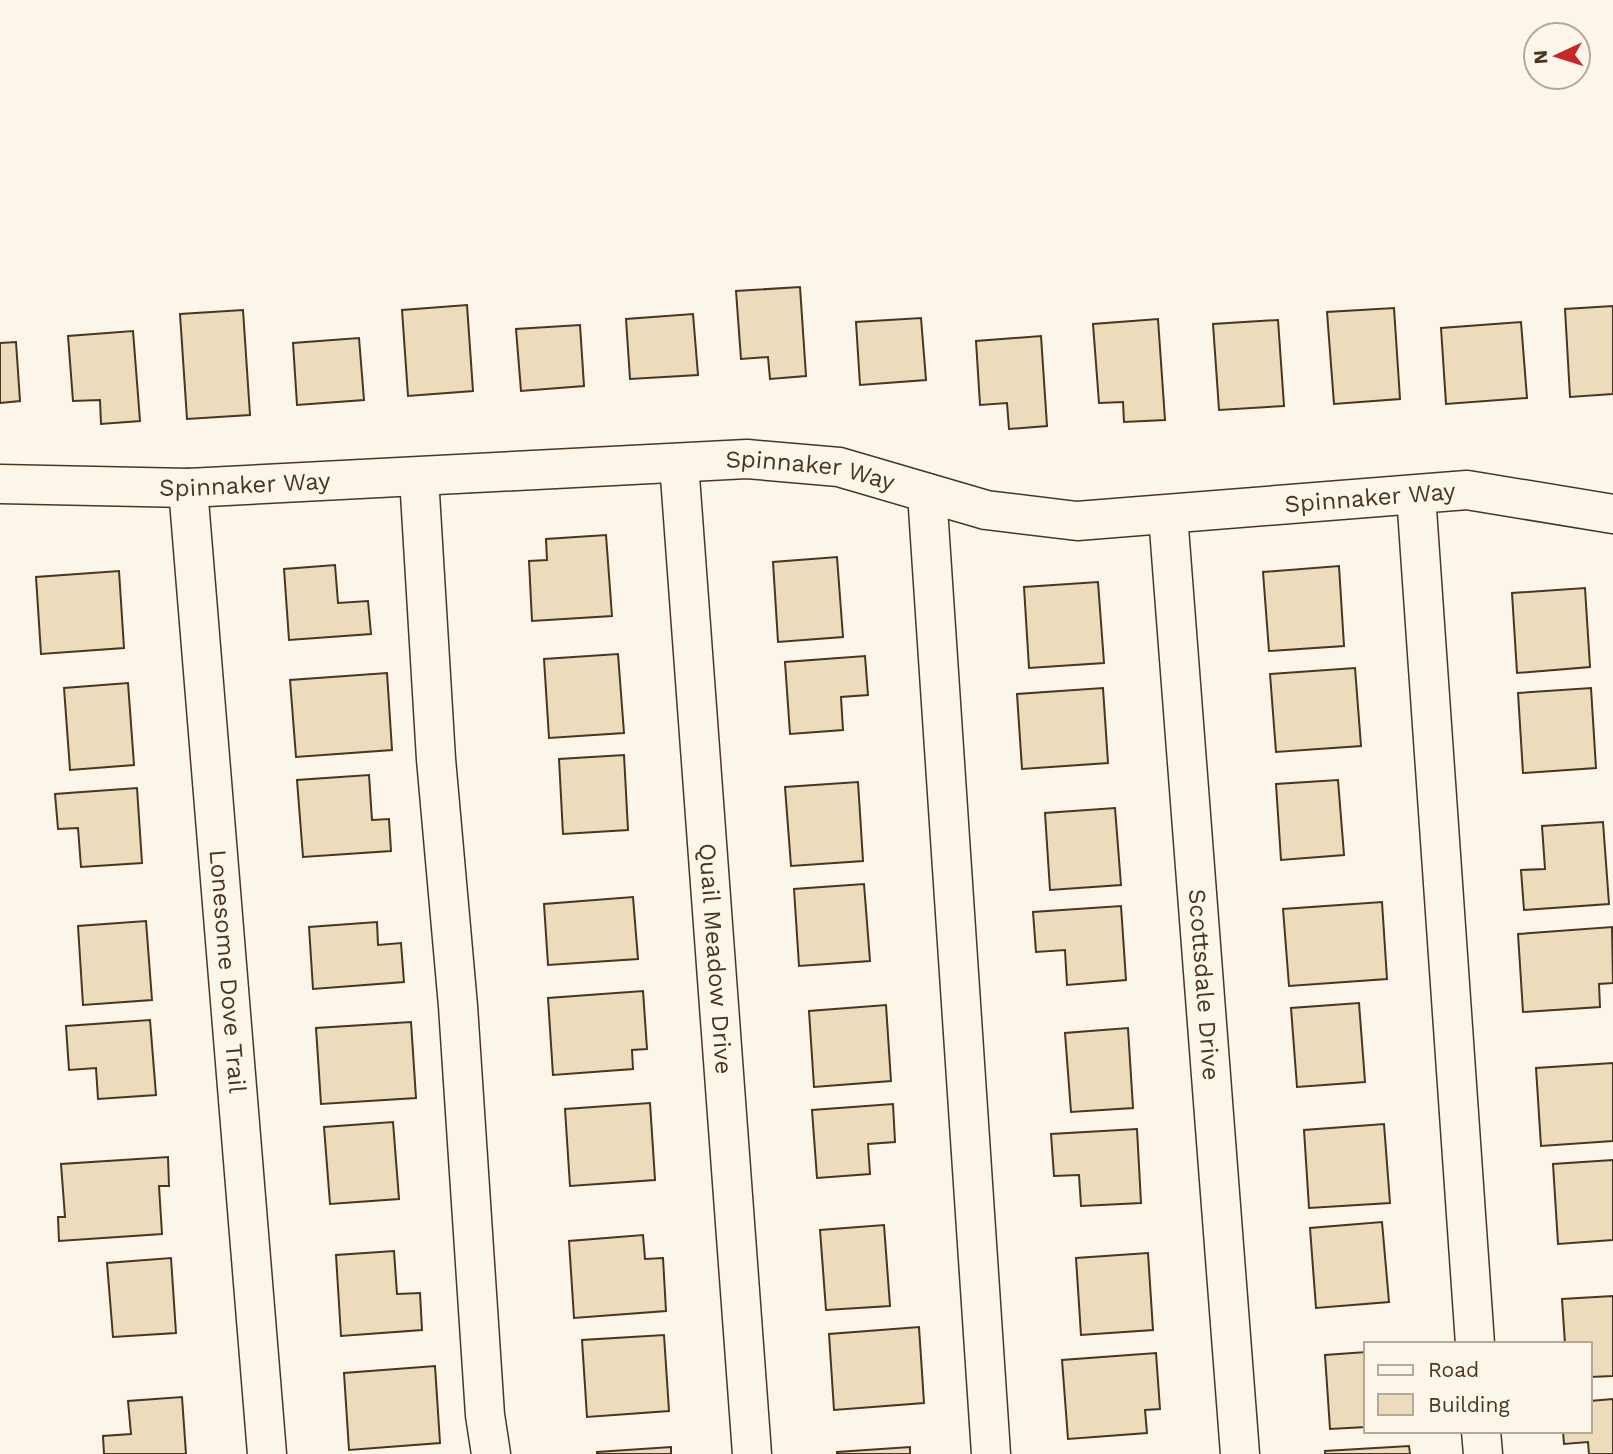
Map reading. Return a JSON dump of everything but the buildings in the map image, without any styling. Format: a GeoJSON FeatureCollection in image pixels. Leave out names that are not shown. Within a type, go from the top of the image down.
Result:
{"type":"FeatureCollection","features":[{"type":"Feature","properties":{"kind":"street","name":"Spinnaker Way"},"geometry":{"type":"LineString","coordinates":[[0,484],[188,488],[747,459],[839,467],[986,510],[1077,521],[1467,490],[1613,514]]}},
{"type":"Feature","properties":{"kind":"street","name":"Quail Meadow Drive"},"geometry":{"type":"LineString","coordinates":[[679,463],[752,1454]]}},
{"type":"Feature","properties":{"kind":"street"},"geometry":{"type":"LineString","coordinates":[[419,477],[436,759],[458,1006],[485,1415],[491,1454]]}},
{"type":"Feature","properties":{"kind":"street","name":"Lonesome Dove Trail"},"geometry":{"type":"LineString","coordinates":[[188,488],[267,1454]]}},
{"type":"Feature","properties":{"kind":"street"},"geometry":{"type":"LineString","coordinates":[[927,492],[991,1454]]}},
{"type":"Feature","properties":{"kind":"street"},"geometry":{"type":"LineString","coordinates":[[1416,495],[1475,1342]]}},
{"type":"Feature","properties":{"kind":"street","name":"Scottsdale Drive"},"geometry":{"type":"LineString","coordinates":[[1168,515],[1240,1454]]}},
{"type":"Feature","properties":{"kind":"street"},"geometry":{"type":"LineString","coordinates":[[1481,1433],[1483,1454]]}}]}
